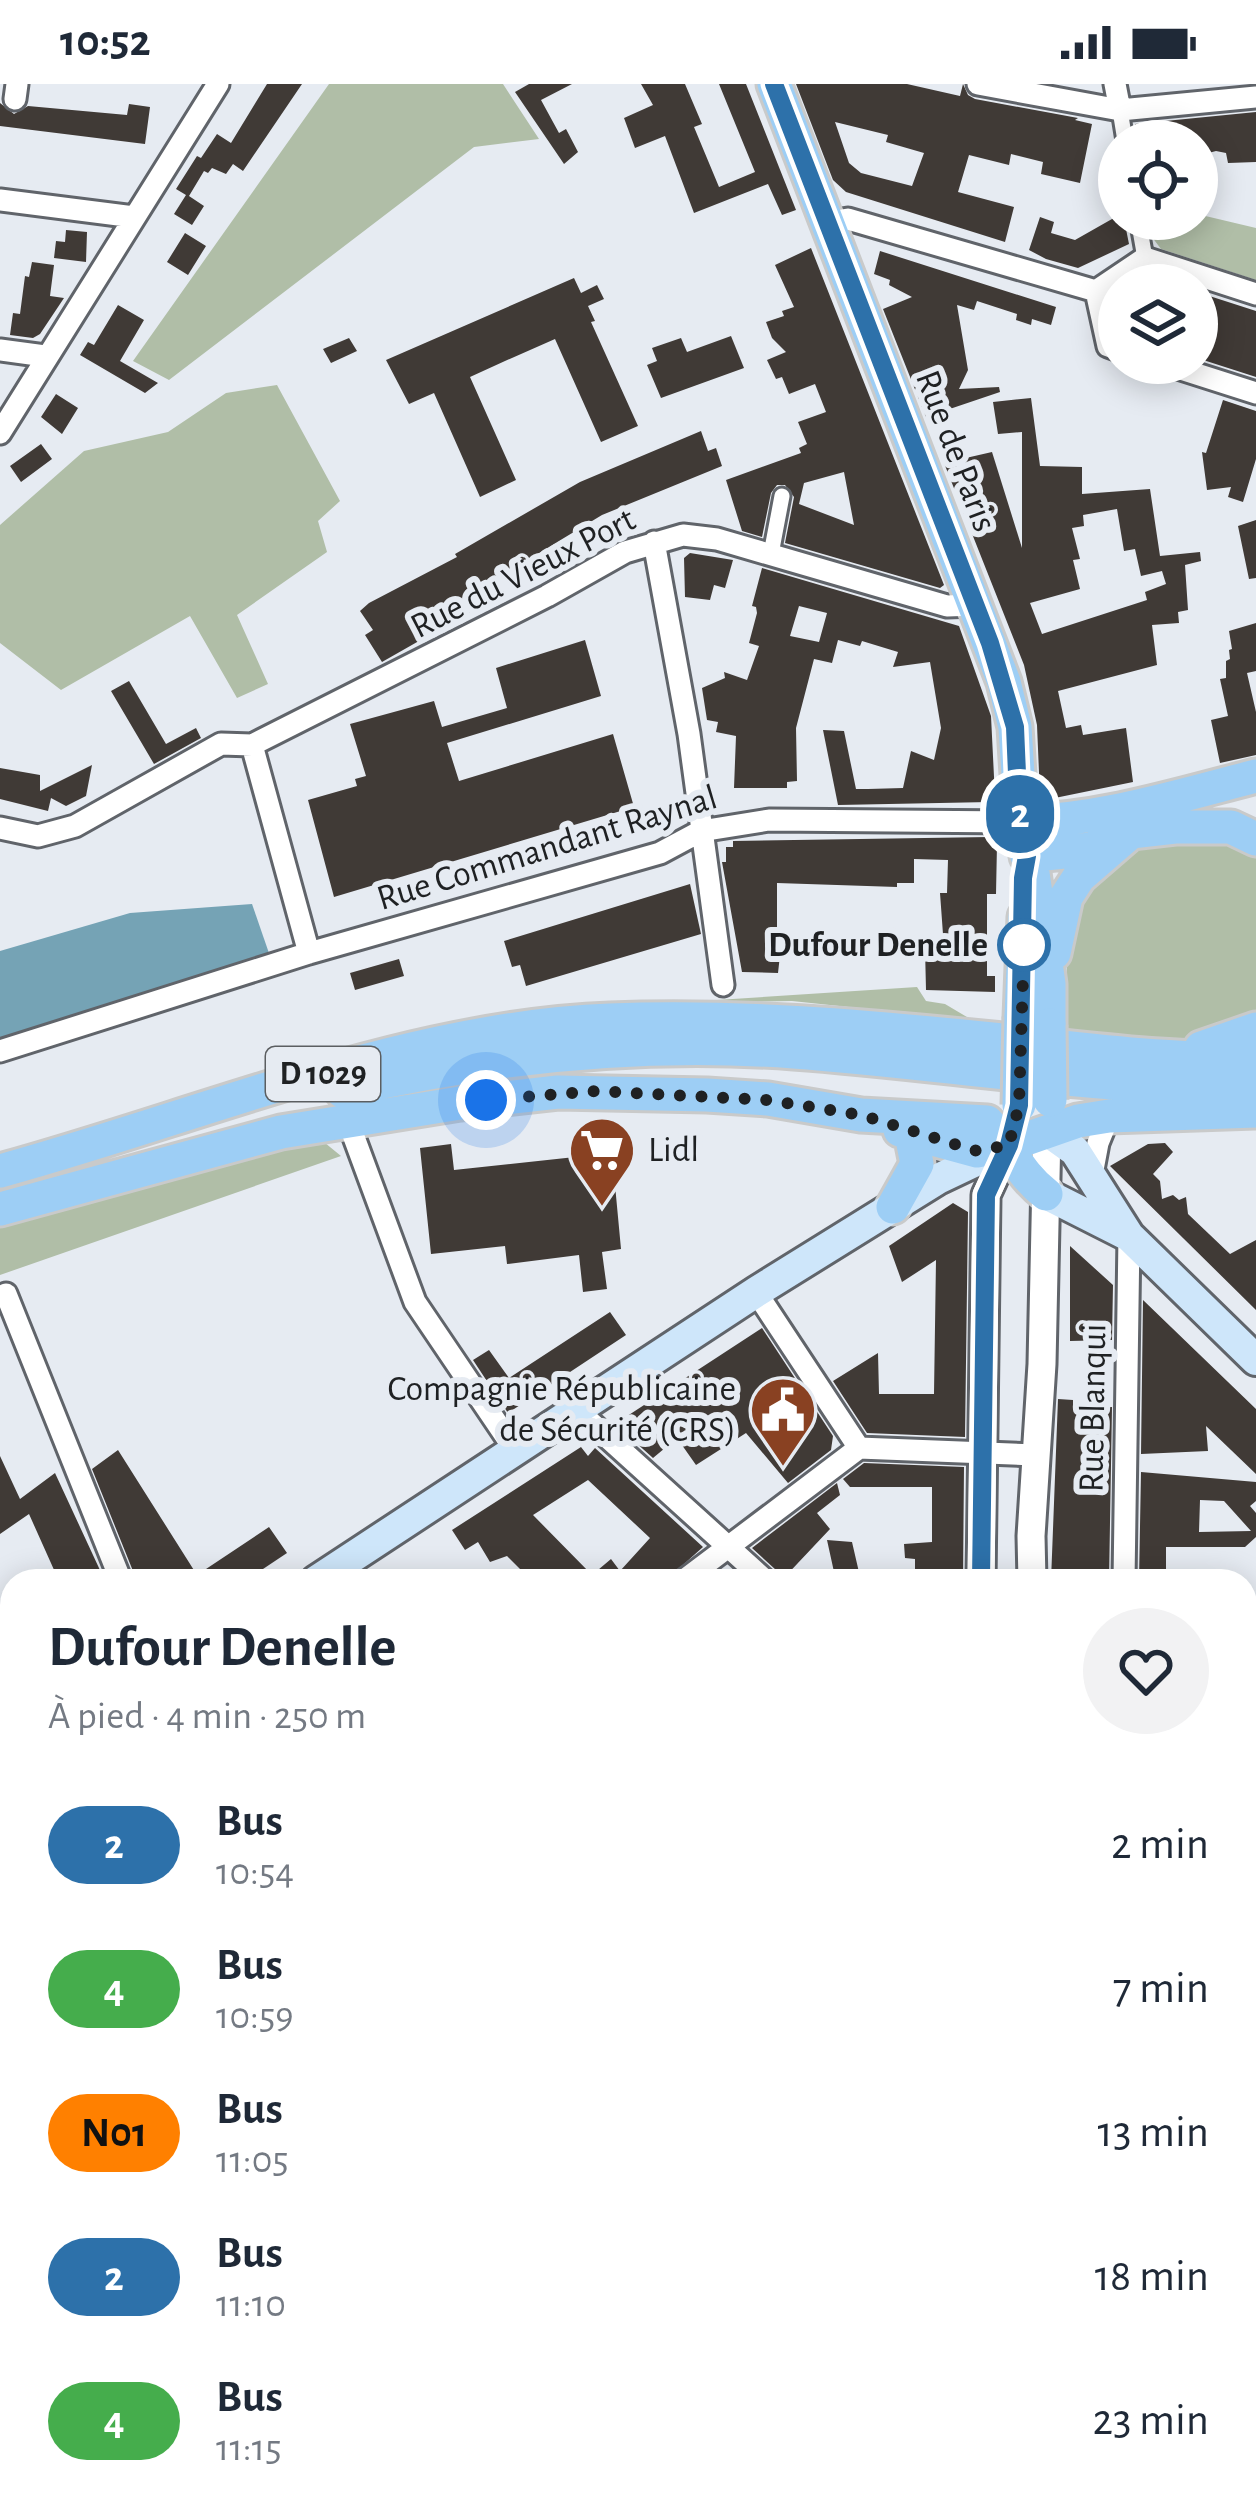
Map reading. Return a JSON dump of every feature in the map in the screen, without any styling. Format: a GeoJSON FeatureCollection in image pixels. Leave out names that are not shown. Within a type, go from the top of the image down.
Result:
{"type":"FeatureCollection","features":[{"type":"Feature","properties":{"kind":"main road","name":"Rue de Paris"},"geometry":{"type":"LineString","coordinates":[[774,84],[1004,682],[1015,727],[1024,839],[1024,950],[1035,1021]]}},
{"type":"Feature","properties":{"kind":"main road"},"geometry":{"type":"LineString","coordinates":[[1024,839],[1069,821],[1256,776]]}},
{"type":"Feature","properties":{"kind":"main road"},"geometry":{"type":"LineString","coordinates":[[1024,839],[1091,849],[1162,818],[1256,797]]}},
{"type":"Feature","properties":{"kind":"main road"},"geometry":{"type":"LineString","coordinates":[[1049,984],[1066,897],[1079,877],[1131,832],[1232,827],[1256,839]]}},
{"type":"Feature","properties":{"kind":"main road","name":"Rue de Paris"},"geometry":{"type":"LineString","coordinates":[[1024,839],[1034,873],[1049,984],[1035,1021]]}},
{"type":"Feature","properties":{"kind":"main road","name":"D 1029"},"geometry":{"type":"LineString","coordinates":[[0,1171],[432,1045],[574,1022],[767,1021],[1168,1055],[1256,1058]]}},
{"type":"Feature","properties":{"kind":"main road"},"geometry":{"type":"LineString","coordinates":[[1035,1021],[1039,1112],[1076,1151],[1129,1236],[1256,1360]]}},
{"type":"Feature","properties":{"kind":"main road"},"geometry":{"type":"LineString","coordinates":[[1168,1055],[1220,1044],[1256,1029]]}},
{"type":"Feature","properties":{"kind":"main road","name":"D 1029"},"geometry":{"type":"LineString","coordinates":[[0,1188],[208,1126],[374,1084],[502,1063],[652,1048],[794,1052],[1070,1081],[1256,1088]]}},
{"type":"Feature","properties":{"kind":"main road"},"geometry":{"type":"LineString","coordinates":[[0,1209],[226,1145],[512,1096],[596,1091],[768,1100],[861,1115],[987,1122],[1009,1145],[1024,1178],[1129,1236]]}},
{"type":"Feature","properties":{"kind":"main road"},"geometry":{"type":"LineString","coordinates":[[1039,1112],[1109,1116],[1256,1111]]}},
{"type":"Feature","properties":{"kind":"main road"},"geometry":{"type":"LineString","coordinates":[[334,1569],[756,1292],[938,1179],[1009,1145],[1039,1112]]}},
{"type":"Feature","properties":{"kind":"main road"},"geometry":{"type":"LineString","coordinates":[[861,1115],[977,1151],[1009,1145]]}},
{"type":"Feature","properties":{"kind":"main road"},"geometry":{"type":"LineString","coordinates":[[893,1207],[917,1164],[911,1134]]}},
{"type":"Feature","properties":{"kind":"street"},"geometry":{"type":"LineString","coordinates":[[0,433],[218,84]]}},
{"type":"Feature","properties":{"kind":"street"},"geometry":{"type":"LineString","coordinates":[[978,84],[1120,110],[1256,98]]}},
{"type":"Feature","properties":{"kind":"street"},"geometry":{"type":"LineString","coordinates":[[1115,84],[1122,120]]}},
{"type":"Feature","properties":{"kind":"street"},"geometry":{"type":"LineString","coordinates":[[0,200],[134,217]]}},
{"type":"Feature","properties":{"kind":"street"},"geometry":{"type":"LineString","coordinates":[[824,223],[848,219],[1096,291]]}},
{"type":"Feature","properties":{"kind":"street"},"geometry":{"type":"LineString","coordinates":[[1141,240],[1144,258]]}},
{"type":"Feature","properties":{"kind":"street"},"geometry":{"type":"LineString","coordinates":[[1096,291],[1144,258]]}},
{"type":"Feature","properties":{"kind":"street"},"geometry":{"type":"LineString","coordinates":[[1144,258],[1256,295]]}},
{"type":"Feature","properties":{"kind":"street"},"geometry":{"type":"LineString","coordinates":[[1096,291],[1098,298]]}},
{"type":"Feature","properties":{"kind":"street"},"geometry":{"type":"LineString","coordinates":[[0,350],[45,356]]}},
{"type":"Feature","properties":{"kind":"street"},"geometry":{"type":"LineString","coordinates":[[1218,381],[1256,393]]}},
{"type":"Feature","properties":{"kind":"street"},"geometry":{"type":"LineString","coordinates":[[771,554],[782,496]]}},
{"type":"Feature","properties":{"kind":"street","name":"Rue du Vieux Port"},"geometry":{"type":"LineString","coordinates":[[0,828],[38,836],[75,826],[221,745],[253,745],[625,552],[654,542],[683,536],[717,539],[947,606],[975,605]]}},
{"type":"Feature","properties":{"kind":"street"},"geometry":{"type":"LineString","coordinates":[[654,542],[723,985]]}},
{"type":"Feature","properties":{"kind":"street"},"geometry":{"type":"LineString","coordinates":[[253,745],[309,953]]}},
{"type":"Feature","properties":{"kind":"street","name":"Rue Commandant Raynal"},"geometry":{"type":"LineString","coordinates":[[0,1051],[309,953],[660,853],[701,831],[769,820],[1024,839]]}},
{"type":"Feature","properties":{"kind":"street"},"geometry":{"type":"LineString","coordinates":[[1032,1569],[1046,1194],[1039,1112]]}},
{"type":"Feature","properties":{"kind":"street"},"geometry":{"type":"LineString","coordinates":[[1092,1175],[1109,1116]]}},
{"type":"Feature","properties":{"kind":"street"},"geometry":{"type":"LineString","coordinates":[[348,1121],[415,1302],[515,1450]]}},
{"type":"Feature","properties":{"kind":"street"},"geometry":{"type":"LineString","coordinates":[[981,1569],[986,1195],[1009,1145]]}},
{"type":"Feature","properties":{"kind":"street","name":"Rue Blanqui"},"geometry":{"type":"LineString","coordinates":[[1124,1569],[1129,1236]]}},
{"type":"Feature","properties":{"kind":"street"},"geometry":{"type":"LineString","coordinates":[[756,1292],[859,1448]]}},
{"type":"Feature","properties":{"kind":"street"},"geometry":{"type":"LineString","coordinates":[[5,1294],[117,1569]]}},
{"type":"Feature","properties":{"kind":"street"},"geometry":{"type":"LineString","coordinates":[[577,1410],[753,1569]]}},
{"type":"Feature","properties":{"kind":"street"},"geometry":{"type":"LineString","coordinates":[[698,1569],[859,1448],[1035,1455]]}},
{"type":"Feature","properties":{"kind":"green space"},"geometry":{"type":"Polygon","coordinates":[[[329,84],[503,84],[539,139],[474,147],[169,380],[133,361],[329,84]]]}},
{"type":"Feature","properties":{"kind":"green space"},"geometry":{"type":"Polygon","coordinates":[[[1218,219],[1256,228],[1256,280],[1218,264],[1161,249],[1154,240],[1218,240],[1218,219]]]}},
{"type":"Feature","properties":{"kind":"green space"},"geometry":{"type":"Polygon","coordinates":[[[277,385],[340,501],[318,521],[327,552],[237,615],[268,684],[237,698],[190,616],[61,690],[0,643],[0,525],[84,451],[168,432],[226,393],[277,385]]]}},
{"type":"Feature","properties":{"kind":"green space"},"geometry":{"type":"Polygon","coordinates":[[[1210,836],[1256,857],[1256,1016],[1206,1038],[1184,1041],[1066,1033],[1067,938],[1075,908],[1099,871],[1149,840],[1210,836]]]}},
{"type":"Feature","properties":{"kind":"green space"},"geometry":{"type":"Polygon","coordinates":[[[917,987],[926,1001],[945,1004],[972,1020],[792,1001],[670,1003],[917,987]]]}},
{"type":"Feature","properties":{"kind":"green space"},"geometry":{"type":"Polygon","coordinates":[[[319,1138],[341,1156],[0,1275],[0,1226],[108,1191],[319,1138]]]}},
{"type":"Feature","properties":{"kind":"water"},"geometry":{"type":"Polygon","coordinates":[[[252,904],[271,959],[0,1040],[0,951],[130,913],[252,904]]]}},
{"type":"Feature","properties":{"kind":"building"},"geometry":{"type":"Polygon","coordinates":[[[267,84],[302,84],[243,171],[233,164],[226,174],[212,168],[204,171],[189,196],[204,206],[192,225],[174,214],[186,195],[176,189],[197,156],[201,158],[217,134],[231,143],[267,84]]]}},
{"type":"Feature","properties":{"kind":"building"},"geometry":{"type":"Polygon","coordinates":[[[529,84],[572,84],[541,100],[559,133],[566,129],[578,152],[564,164],[515,92],[529,84]]]}},
{"type":"Feature","properties":{"kind":"building"},"geometry":{"type":"Polygon","coordinates":[[[641,84],[685,84],[702,124],[694,127],[719,187],[755,172],[719,84],[746,84],[796,210],[782,215],[768,184],[694,213],[665,136],[635,148],[624,118],[653,105],[641,84]]]}},
{"type":"Feature","properties":{"kind":"building"},"geometry":{"type":"Polygon","coordinates":[[[796,84],[907,84],[960,96],[963,84],[975,99],[1092,124],[1080,183],[1041,174],[1043,162],[1011,154],[1009,165],[969,155],[958,192],[1014,207],[1005,242],[846,192],[833,180],[796,84]],[[835,122],[849,163],[861,173],[912,186],[924,153],[886,142],[888,135],[835,122]]]}},
{"type":"Feature","properties":{"kind":"building"},"geometry":{"type":"Polygon","coordinates":[[[0,103],[14,114],[28,106],[127,115],[129,104],[150,107],[145,144],[0,126],[0,103]]]}},
{"type":"Feature","properties":{"kind":"building"},"geometry":{"type":"Polygon","coordinates":[[[1256,112],[1256,162],[1228,163],[1226,153],[1218,151],[1218,120],[1175,120],[1256,112]]]}},
{"type":"Feature","properties":{"kind":"building"},"geometry":{"type":"Polygon","coordinates":[[[1040,217],[1054,222],[1051,233],[1075,240],[1098,227],[1098,240],[1128,240],[1129,244],[1078,268],[1029,250],[1040,217]]]}},
{"type":"Feature","properties":{"kind":"building"},"geometry":{"type":"Polygon","coordinates":[[[66,230],[87,232],[86,262],[54,258],[56,241],[65,242],[66,230]]]}},
{"type":"Feature","properties":{"kind":"building"},"geometry":{"type":"Polygon","coordinates":[[[185,233],[206,246],[188,275],[167,262],[185,233]]]}},
{"type":"Feature","properties":{"kind":"building"},"geometry":{"type":"Polygon","coordinates":[[[811,248],[944,585],[940,588],[785,543],[794,497],[785,485],[777,485],[771,493],[762,537],[742,531],[726,480],[801,453],[799,448],[807,444],[798,422],[826,412],[815,384],[789,394],[767,360],[786,352],[772,338],[766,322],[794,307],[775,265],[811,248]],[[844,472],[804,483],[799,504],[854,525],[844,472]]]}},
{"type":"Feature","properties":{"kind":"building"},"geometry":{"type":"Polygon","coordinates":[[[880,251],[1056,307],[1051,325],[1032,319],[1031,325],[1016,320],[1017,314],[977,301],[974,310],[957,305],[968,370],[959,389],[999,387],[1000,392],[926,417],[883,309],[912,297],[874,274],[880,251]]]}},
{"type":"Feature","properties":{"kind":"building"},"geometry":{"type":"Polygon","coordinates":[[[32,262],[54,265],[50,296],[64,298],[40,334],[33,338],[10,335],[13,313],[20,314],[25,276],[29,277],[32,262]]]}},
{"type":"Feature","properties":{"kind":"building"},"geometry":{"type":"Polygon","coordinates":[[[574,278],[581,293],[597,285],[604,299],[588,306],[595,321],[591,322],[638,426],[601,442],[555,339],[505,361],[470,377],[516,480],[480,497],[434,393],[409,404],[386,360],[574,278]]]}},
{"type":"Feature","properties":{"kind":"building"},"geometry":{"type":"Polygon","coordinates":[[[1218,299],[1256,311],[1256,377],[1218,365],[1218,299]]]}},
{"type":"Feature","properties":{"kind":"building"},"geometry":{"type":"Polygon","coordinates":[[[118,305],[144,320],[120,361],[158,383],[145,393],[80,355],[88,342],[94,345],[118,305]]]}},
{"type":"Feature","properties":{"kind":"building"},"geometry":{"type":"Polygon","coordinates":[[[731,336],[744,368],[661,398],[647,365],[657,361],[652,348],[681,338],[687,352],[731,336]]]}},
{"type":"Feature","properties":{"kind":"building"},"geometry":{"type":"Polygon","coordinates":[[[349,338],[357,351],[331,363],[323,349],[349,338]]]}},
{"type":"Feature","properties":{"kind":"building"},"geometry":{"type":"Polygon","coordinates":[[[56,394],[78,408],[62,434],[41,417],[56,394]]]}},
{"type":"Feature","properties":{"kind":"building"},"geometry":{"type":"Polygon","coordinates":[[[1031,398],[1040,466],[1082,467],[1082,494],[1150,489],[1160,556],[1200,552],[1201,561],[1185,565],[1188,610],[1178,612],[1179,623],[1152,625],[1157,665],[1058,691],[1066,728],[1081,725],[1083,735],[1126,728],[1133,782],[1045,800],[1040,796],[1037,725],[1024,665],[944,463],[992,452],[1022,548],[1022,432],[998,434],[993,402],[1031,398]],[[1117,509],[1083,515],[1084,526],[1072,528],[1080,559],[1073,560],[1080,589],[1030,603],[1042,634],[1147,600],[1145,592],[1166,584],[1162,571],[1141,576],[1135,549],[1124,551],[1117,509]]]}},
{"type":"Feature","properties":{"kind":"building"},"geometry":{"type":"Polygon","coordinates":[[[1223,400],[1256,411],[1256,459],[1243,502],[1228,497],[1231,487],[1207,490],[1202,452],[1206,453],[1223,400]]]}},
{"type":"Feature","properties":{"kind":"building"},"geometry":{"type":"Polygon","coordinates":[[[701,431],[708,451],[716,448],[722,466],[602,515],[496,579],[505,592],[382,662],[365,635],[373,630],[360,611],[369,603],[457,557],[455,554],[580,482],[701,431]]]}},
{"type":"Feature","properties":{"kind":"building"},"geometry":{"type":"Polygon","coordinates":[[[41,444],[52,459],[21,482],[10,466],[41,444]]]}},
{"type":"Feature","properties":{"kind":"building"},"geometry":{"type":"Polygon","coordinates":[[[1256,520],[1256,578],[1249,579],[1238,526],[1256,520]]]}},
{"type":"Feature","properties":{"kind":"building"},"geometry":{"type":"Polygon","coordinates":[[[690,553],[733,560],[725,588],[714,585],[710,600],[685,597],[684,558],[690,553]]]}},
{"type":"Feature","properties":{"kind":"building"},"geometry":{"type":"Polygon","coordinates":[[[762,568],[959,626],[991,716],[995,797],[990,802],[838,805],[823,730],[844,731],[856,789],[868,789],[903,788],[911,751],[934,760],[941,728],[930,662],[893,667],[898,652],[862,641],[860,646],[838,640],[832,663],[814,659],[796,728],[797,781],[787,782],[787,788],[734,788],[736,736],[716,732],[718,722],[707,720],[702,688],[725,678],[724,672],[747,680],[759,646],[749,643],[757,613],[752,606],[762,568]],[[799,606],[790,636],[819,642],[827,613],[799,606]]]}},
{"type":"Feature","properties":{"kind":"building"},"geometry":{"type":"Polygon","coordinates":[[[1256,623],[1256,671],[1247,673],[1256,712],[1256,755],[1220,763],[1211,720],[1228,716],[1220,679],[1226,678],[1232,649],[1229,631],[1256,623]]]}},
{"type":"Feature","properties":{"kind":"building"},"geometry":{"type":"Polygon","coordinates":[[[585,640],[601,696],[447,743],[459,781],[613,734],[634,807],[334,897],[308,800],[357,786],[355,779],[366,776],[350,724],[434,701],[442,727],[507,708],[496,668],[585,640]]]}},
{"type":"Feature","properties":{"kind":"building"},"geometry":{"type":"Polygon","coordinates":[[[129,681],[166,744],[196,728],[201,738],[154,764],[111,691],[129,681]]]}},
{"type":"Feature","properties":{"kind":"building"},"geometry":{"type":"Polygon","coordinates":[[[92,765],[86,796],[66,806],[51,798],[48,811],[0,799],[0,768],[40,775],[40,791],[92,765]]]}},
{"type":"Feature","properties":{"kind":"building"},"geometry":{"type":"Polygon","coordinates":[[[990,837],[997,844],[996,894],[987,894],[987,976],[995,976],[995,992],[926,990],[925,948],[944,948],[940,893],[947,893],[948,860],[914,859],[914,883],[897,883],[897,887],[777,883],[777,937],[782,937],[778,973],[742,972],[722,862],[733,841],[990,837]]]}},
{"type":"Feature","properties":{"kind":"building"},"geometry":{"type":"Polygon","coordinates":[[[690,884],[701,934],[526,986],[520,965],[512,967],[504,941],[690,884]]]}},
{"type":"Feature","properties":{"kind":"building"},"geometry":{"type":"Polygon","coordinates":[[[399,959],[404,976],[355,990],[350,973],[399,959]]]}},
{"type":"Feature","properties":{"kind":"building"},"geometry":{"type":"Polygon","coordinates":[[[1165,1143],[1173,1152],[1153,1174],[1160,1181],[1162,1199],[1186,1197],[1188,1214],[1230,1254],[1256,1240],[1256,1310],[1110,1166],[1148,1144],[1165,1143]]]}},
{"type":"Feature","properties":{"kind":"building"},"geometry":{"type":"Polygon","coordinates":[[[451,1144],[454,1170],[612,1153],[621,1249],[602,1252],[607,1289],[583,1292],[579,1255],[507,1264],[505,1246],[431,1254],[420,1148],[451,1144]]]}},
{"type":"Feature","properties":{"kind":"building"},"geometry":{"type":"Polygon","coordinates":[[[953,1203],[968,1212],[965,1437],[867,1433],[833,1381],[878,1353],[879,1394],[934,1394],[936,1260],[902,1282],[889,1246],[953,1203]]]}},
{"type":"Feature","properties":{"kind":"building"},"geometry":{"type":"Polygon","coordinates":[[[1070,1246],[1113,1285],[1112,1340],[1070,1341],[1070,1246]]]}},
{"type":"Feature","properties":{"kind":"building"},"geometry":{"type":"Polygon","coordinates":[[[1143,1300],[1256,1409],[1256,1474],[1206,1426],[1208,1451],[1141,1454],[1143,1300]]]}},
{"type":"Feature","properties":{"kind":"building"},"geometry":{"type":"Polygon","coordinates":[[[610,1312],[626,1335],[508,1413],[473,1360],[489,1350],[509,1378],[610,1312]]]}},
{"type":"Feature","properties":{"kind":"building"},"geometry":{"type":"Polygon","coordinates":[[[762,1328],[833,1436],[831,1450],[788,1483],[746,1433],[696,1465],[677,1438],[653,1458],[615,1424],[762,1328]]]}},
{"type":"Feature","properties":{"kind":"building"},"geometry":{"type":"Polygon","coordinates":[[[1058,1399],[1073,1400],[1073,1409],[1112,1407],[1109,1569],[1051,1569],[1058,1399]]]}},
{"type":"Feature","properties":{"kind":"building"},"geometry":{"type":"Polygon","coordinates":[[[581,1447],[588,1456],[595,1448],[703,1547],[678,1569],[622,1569],[650,1538],[588,1480],[533,1515],[586,1569],[520,1569],[507,1556],[490,1562],[478,1542],[465,1550],[452,1530],[581,1447]]]}},
{"type":"Feature","properties":{"kind":"building"},"geometry":{"type":"Polygon","coordinates":[[[118,1450],[193,1569],[132,1569],[92,1469],[118,1450]]]}},
{"type":"Feature","properties":{"kind":"building"},"geometry":{"type":"Polygon","coordinates":[[[0,1456],[20,1499],[55,1473],[99,1569],[54,1569],[29,1514],[0,1534],[0,1456]]]}},
{"type":"Feature","properties":{"kind":"building"},"geometry":{"type":"Polygon","coordinates":[[[864,1463],[964,1467],[963,1569],[915,1569],[915,1559],[905,1558],[904,1544],[932,1542],[932,1487],[850,1487],[843,1479],[864,1463]]]}},
{"type":"Feature","properties":{"kind":"building"},"geometry":{"type":"Polygon","coordinates":[[[1141,1472],[1256,1482],[1256,1501],[1250,1506],[1256,1513],[1256,1537],[1245,1547],[1166,1547],[1166,1569],[1139,1569],[1141,1472]],[[1200,1500],[1199,1532],[1251,1531],[1224,1501],[1200,1500]]]}},
{"type":"Feature","properties":{"kind":"building"},"geometry":{"type":"Polygon","coordinates":[[[837,1483],[840,1495],[817,1513],[830,1529],[792,1569],[775,1569],[752,1548],[837,1483]]]}},
{"type":"Feature","properties":{"kind":"building"},"geometry":{"type":"Polygon","coordinates":[[[269,1527],[287,1553],[263,1569],[206,1569],[269,1527]]]}},
{"type":"Feature","properties":{"kind":"building"},"geometry":{"type":"Polygon","coordinates":[[[827,1540],[852,1542],[858,1569],[833,1569],[827,1540]]]}},
{"type":"Feature","properties":{"kind":"building"},"geometry":{"type":"Polygon","coordinates":[[[611,1559],[618,1569],[599,1569],[611,1559]]]}},
{"type":"Feature","properties":{"kind":"bus line","name":"2"},"geometry":{"type":"LineString","coordinates":[[774,84],[990,643],[1015,727],[1027,856],[1019,1105],[1009,1145],[986,1195],[981,1569]]}},
{"type":"Feature","properties":{"kind":"place","name":"Dufour Denelle"},"geometry":{"type":"Point","coordinates":[1024,945]}},
{"type":"Feature","properties":{"kind":"place","name":"Lidl"},"geometry":{"type":"Point","coordinates":[602,1209]}},
{"type":"Feature","properties":{"kind":"place","name":"Compagnie Républicaine de Sécurité (CRS)"},"geometry":{"type":"Point","coordinates":[783,1469]}},
{"type":"Feature","properties":{"kind":"route"},"geometry":{"type":"LineString","coordinates":[[486,1100],[596,1091],[768,1100],[861,1115],[977,1151],[1009,1145],[1019,1105],[1024,945]]}}]}
